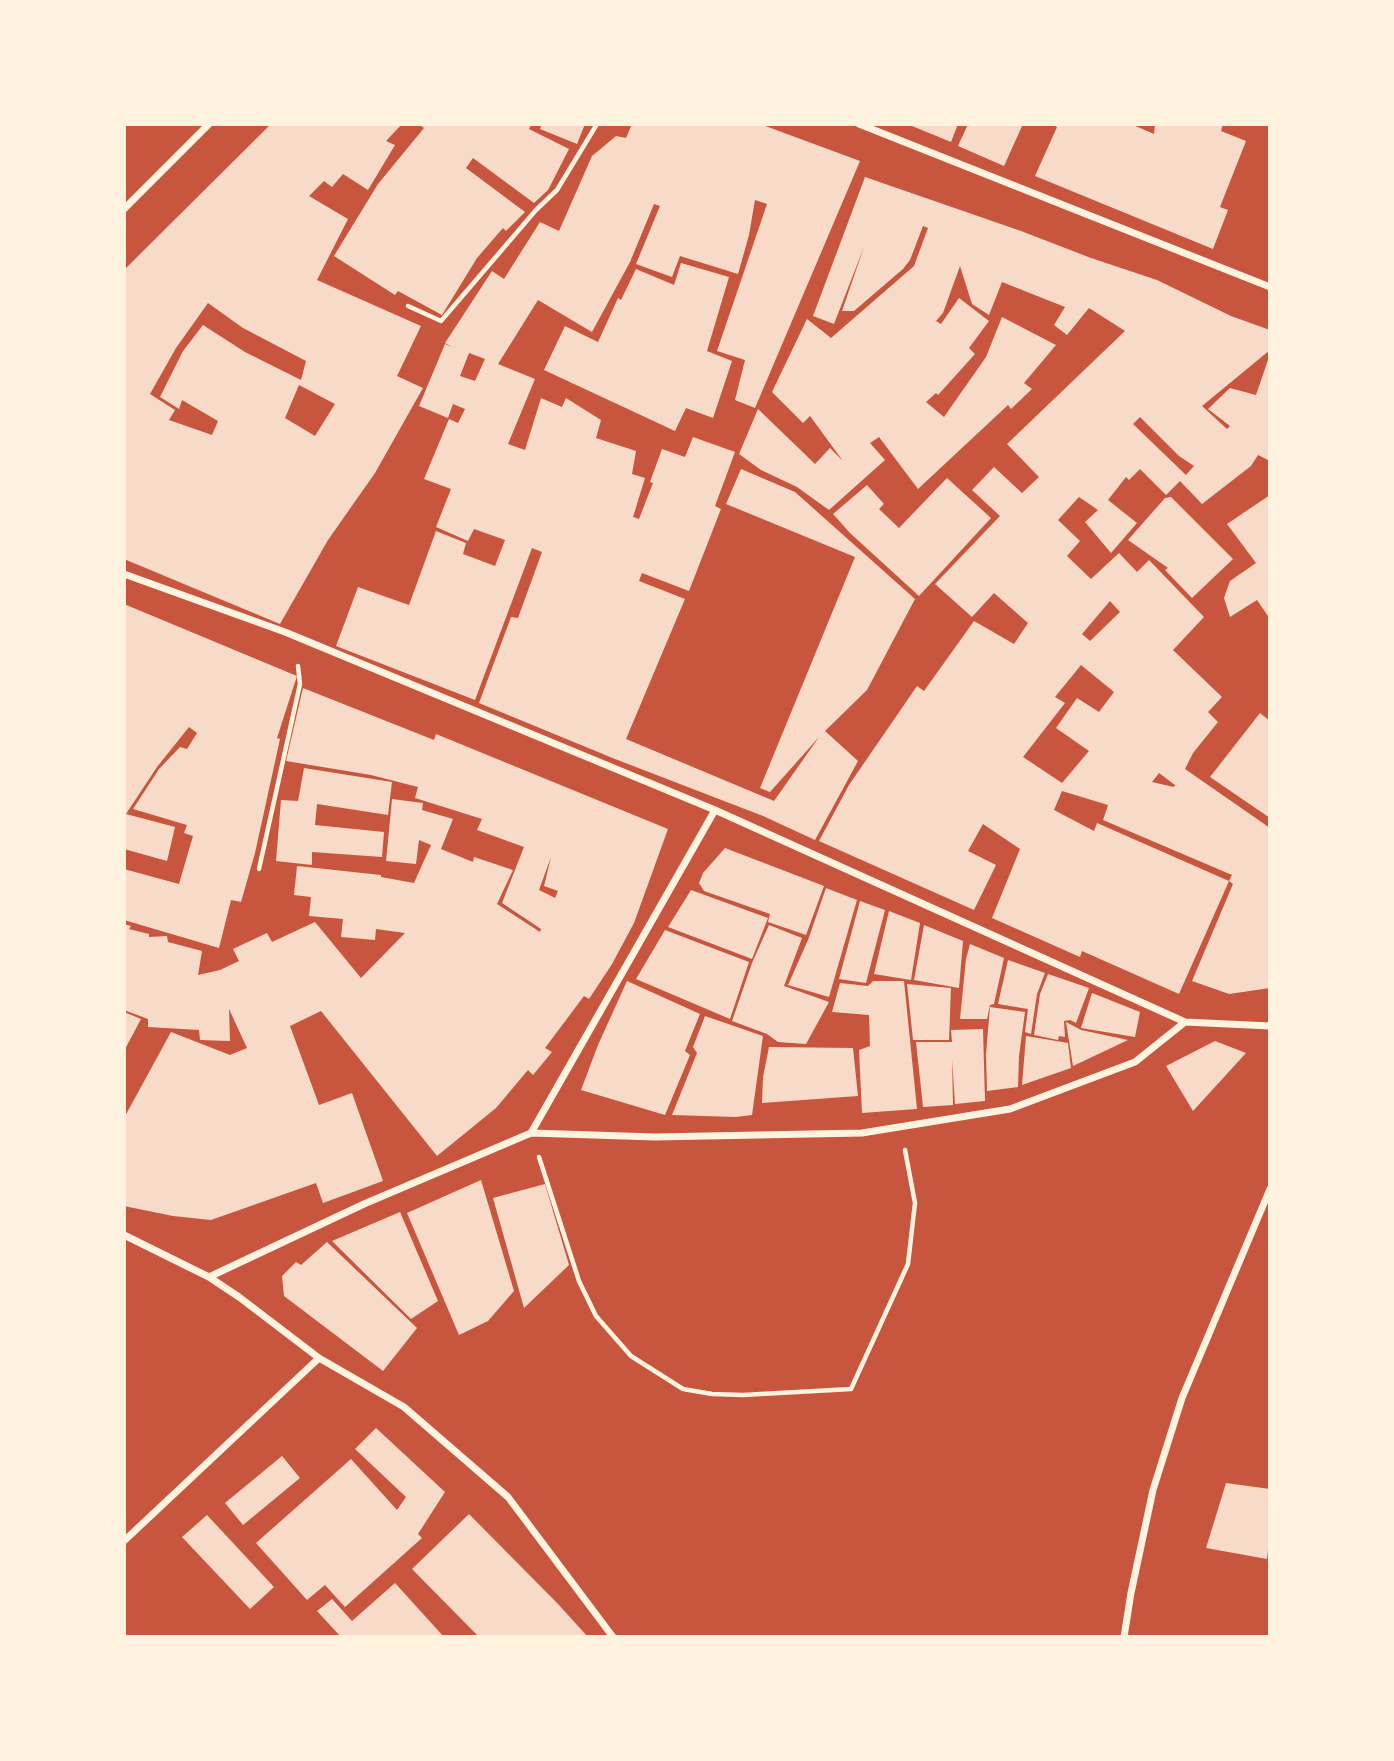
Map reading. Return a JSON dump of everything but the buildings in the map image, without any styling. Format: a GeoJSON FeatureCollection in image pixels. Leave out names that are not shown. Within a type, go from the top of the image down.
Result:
{"type":"FeatureCollection","features":[{"type":"Feature","properties":{"kind":"street"},"geometry":{"type":"LineString","coordinates":[[124,209],[209,124]]}},
{"type":"Feature","properties":{"kind":"street"},"geometry":{"type":"LineString","coordinates":[[859,124],[1270,287]]}},
{"type":"Feature","properties":{"kind":"street"},"geometry":{"type":"LineString","coordinates":[[124,574],[285,632],[715,810],[1185,1022],[1270,1026]]}},
{"type":"Feature","properties":{"kind":"street"},"geometry":{"type":"LineString","coordinates":[[531,1133],[715,810]]}},
{"type":"Feature","properties":{"kind":"street"},"geometry":{"type":"LineString","coordinates":[[209,1278],[364,1203],[531,1133],[655,1137],[862,1133],[1010,1109],[1135,1062],[1185,1022]]}},
{"type":"Feature","properties":{"kind":"street"},"geometry":{"type":"LineString","coordinates":[[1125,1637],[1131,1593],[1153,1490],[1182,1398],[1270,1189]]}},
{"type":"Feature","properties":{"kind":"street"},"geometry":{"type":"LineString","coordinates":[[124,1235],[209,1278],[239,1297],[319,1358],[404,1406],[508,1497],[613,1637]]}},
{"type":"Feature","properties":{"kind":"street"},"geometry":{"type":"LineString","coordinates":[[124,1541],[319,1358]]}},
{"type":"Feature","properties":{"kind":"path"},"geometry":{"type":"LineString","coordinates":[[408,306],[441,321],[536,210],[557,190],[597,124]]}},
{"type":"Feature","properties":{"kind":"path"},"geometry":{"type":"LineString","coordinates":[[259,869],[300,684],[296,658],[285,632]]}},
{"type":"Feature","properties":{"kind":"path"},"geometry":{"type":"LineString","coordinates":[[531,1133],[579,1281],[596,1316],[631,1356],[683,1389],[743,1395],[851,1389],[908,1264],[915,1203],[901,1127]]}}]}
